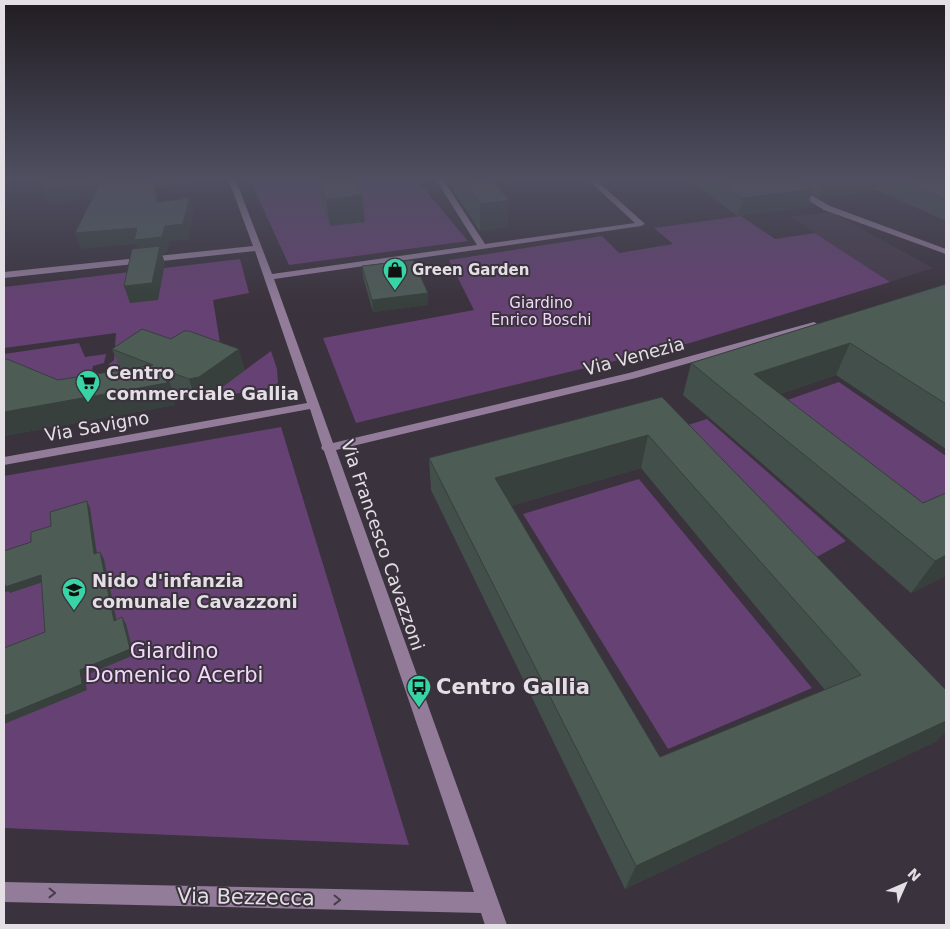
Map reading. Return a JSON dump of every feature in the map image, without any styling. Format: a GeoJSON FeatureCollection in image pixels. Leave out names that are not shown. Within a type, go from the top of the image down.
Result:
{"type":"FeatureCollection","features":[{"type":"Feature","properties":{"kind":"street","name":"Via Francesco Cavazzoni"},"geometry":{"type":"LineString","coordinates":[[248,221],[269,277],[314,405],[327,448],[496,925]]}},
{"type":"Feature","properties":{"kind":"street"},"geometry":{"type":"LineString","coordinates":[[466,221],[482,246]]}},
{"type":"Feature","properties":{"kind":"street"},"geometry":{"type":"LineString","coordinates":[[269,277],[641,224],[638,221]]}},
{"type":"Feature","properties":{"kind":"street"},"geometry":{"type":"LineString","coordinates":[[863,221],[946,252]]}},
{"type":"Feature","properties":{"kind":"street"},"geometry":{"type":"LineString","coordinates":[[4,275],[258,248]]}},
{"type":"Feature","properties":{"kind":"street","name":"Via Venezia"},"geometry":{"type":"LineString","coordinates":[[327,448],[632,376],[822,323]]}},
{"type":"Feature","properties":{"kind":"street","name":"Via Savigno"},"geometry":{"type":"LineString","coordinates":[[4,461],[314,405]]}},
{"type":"Feature","properties":{"kind":"street","name":"Via Bezzecca"},"geometry":{"type":"LineString","coordinates":[[4,892],[488,903]]}},
{"type":"Feature","properties":{"kind":"shaded area"},"geometry":{"type":"Polygon","coordinates":[[[798,221],[848,221],[933,268],[890,282],[798,221]]]}},
{"type":"Feature","properties":{"kind":"green space"},"geometry":{"type":"Polygon","coordinates":[[[269,221],[451,221],[468,241],[289,265],[269,221]]]}},
{"type":"Feature","properties":{"kind":"green space","name":"Giardino Enrico Boschi"},"geometry":{"type":"Polygon","coordinates":[[[702,221],[749,221],[775,239],[815,233],[890,282],[690,343],[356,423],[323,338],[474,310],[449,260],[602,236],[619,253],[673,244],[654,228],[702,221]]]}},
{"type":"Feature","properties":{"kind":"green space"},"geometry":{"type":"Polygon","coordinates":[[[240,259],[249,293],[213,300],[220,343],[120,363],[118,380],[104,390],[109,364],[114,360],[116,333],[4,348],[4,287],[240,259]]]}},
{"type":"Feature","properties":{"kind":"green space"},"geometry":{"type":"Polygon","coordinates":[[[79,343],[85,357],[106,354],[104,363],[93,366],[84,415],[4,382],[4,354],[79,343]]]}},
{"type":"Feature","properties":{"kind":"green space"},"geometry":{"type":"Polygon","coordinates":[[[271,351],[277,369],[278,383],[268,388],[206,399],[271,351]]]}},
{"type":"Feature","properties":{"kind":"green space"},"geometry":{"type":"Polygon","coordinates":[[[839,382],[946,456],[946,496],[905,515],[767,407],[839,382]]]}},
{"type":"Feature","properties":{"kind":"green space"},"geometry":{"type":"Polygon","coordinates":[[[707,419],[846,541],[802,565],[672,430],[707,419]]]}},
{"type":"Feature","properties":{"kind":"green space","name":"Giardino Domenico Acerbi"},"geometry":{"type":"Polygon","coordinates":[[[281,427],[409,845],[4,828],[4,476],[281,427]]]}},
{"type":"Feature","properties":{"kind":"green space"},"geometry":{"type":"Polygon","coordinates":[[[639,479],[812,688],[668,749],[523,514],[639,479]]]}},
{"type":"Feature","properties":{"kind":"building"},"geometry":{"type":"Polygon","coordinates":[[[81,221],[184,221],[183,224],[165,226],[162,237],[134,240],[137,228],[75,233],[81,221]]]}},
{"type":"Feature","properties":{"kind":"building"},"geometry":{"type":"Polygon","coordinates":[[[160,246],[152,283],[124,286],[132,249],[160,246]]]}},
{"type":"Feature","properties":{"kind":"building","name":"Green Garden"},"geometry":{"type":"Polygon","coordinates":[[[413,260],[428,293],[372,300],[362,266],[413,260]]]}},
{"type":"Feature","properties":{"kind":"building"},"geometry":{"type":"Polygon","coordinates":[[[946,284],[946,404],[850,343],[754,374],[923,503],[946,493],[946,555],[935,561],[691,363],[946,284]]]}},
{"type":"Feature","properties":{"kind":"building"},"geometry":{"type":"Polygon","coordinates":[[[142,329],[171,339],[184,331],[189,331],[239,349],[199,377],[189,379],[165,370],[167,383],[4,412],[4,359],[58,380],[153,365],[112,349],[142,329]]]}},
{"type":"Feature","properties":{"kind":"building"},"geometry":{"type":"Polygon","coordinates":[[[662,397],[946,690],[946,721],[636,866],[429,458],[662,397]],[[648,435],[495,478],[660,757],[861,675],[648,435]]]}},
{"type":"Feature","properties":{"kind":"building"},"geometry":{"type":"Polygon","coordinates":[[[87,501],[94,554],[100,552],[114,621],[122,617],[130,649],[80,670],[82,684],[4,716],[4,648],[45,632],[41,575],[5,587],[4,551],[31,542],[31,532],[51,526],[50,512],[87,501]]]}},
{"type":"Feature","properties":{"kind":"place","name":"Green Garden"},"geometry":{"type":"Point","coordinates":[395,291]}},
{"type":"Feature","properties":{"kind":"place","name":"Centro commerciale Gallia"},"geometry":{"type":"Point","coordinates":[88,403]}},
{"type":"Feature","properties":{"kind":"place","name":"Nido d'infanzia comunale Cavazzoni"},"geometry":{"type":"Point","coordinates":[74,611]}},
{"type":"Feature","properties":{"kind":"place","name":"Centro Gallia"},"geometry":{"type":"Point","coordinates":[419,708]}}]}
